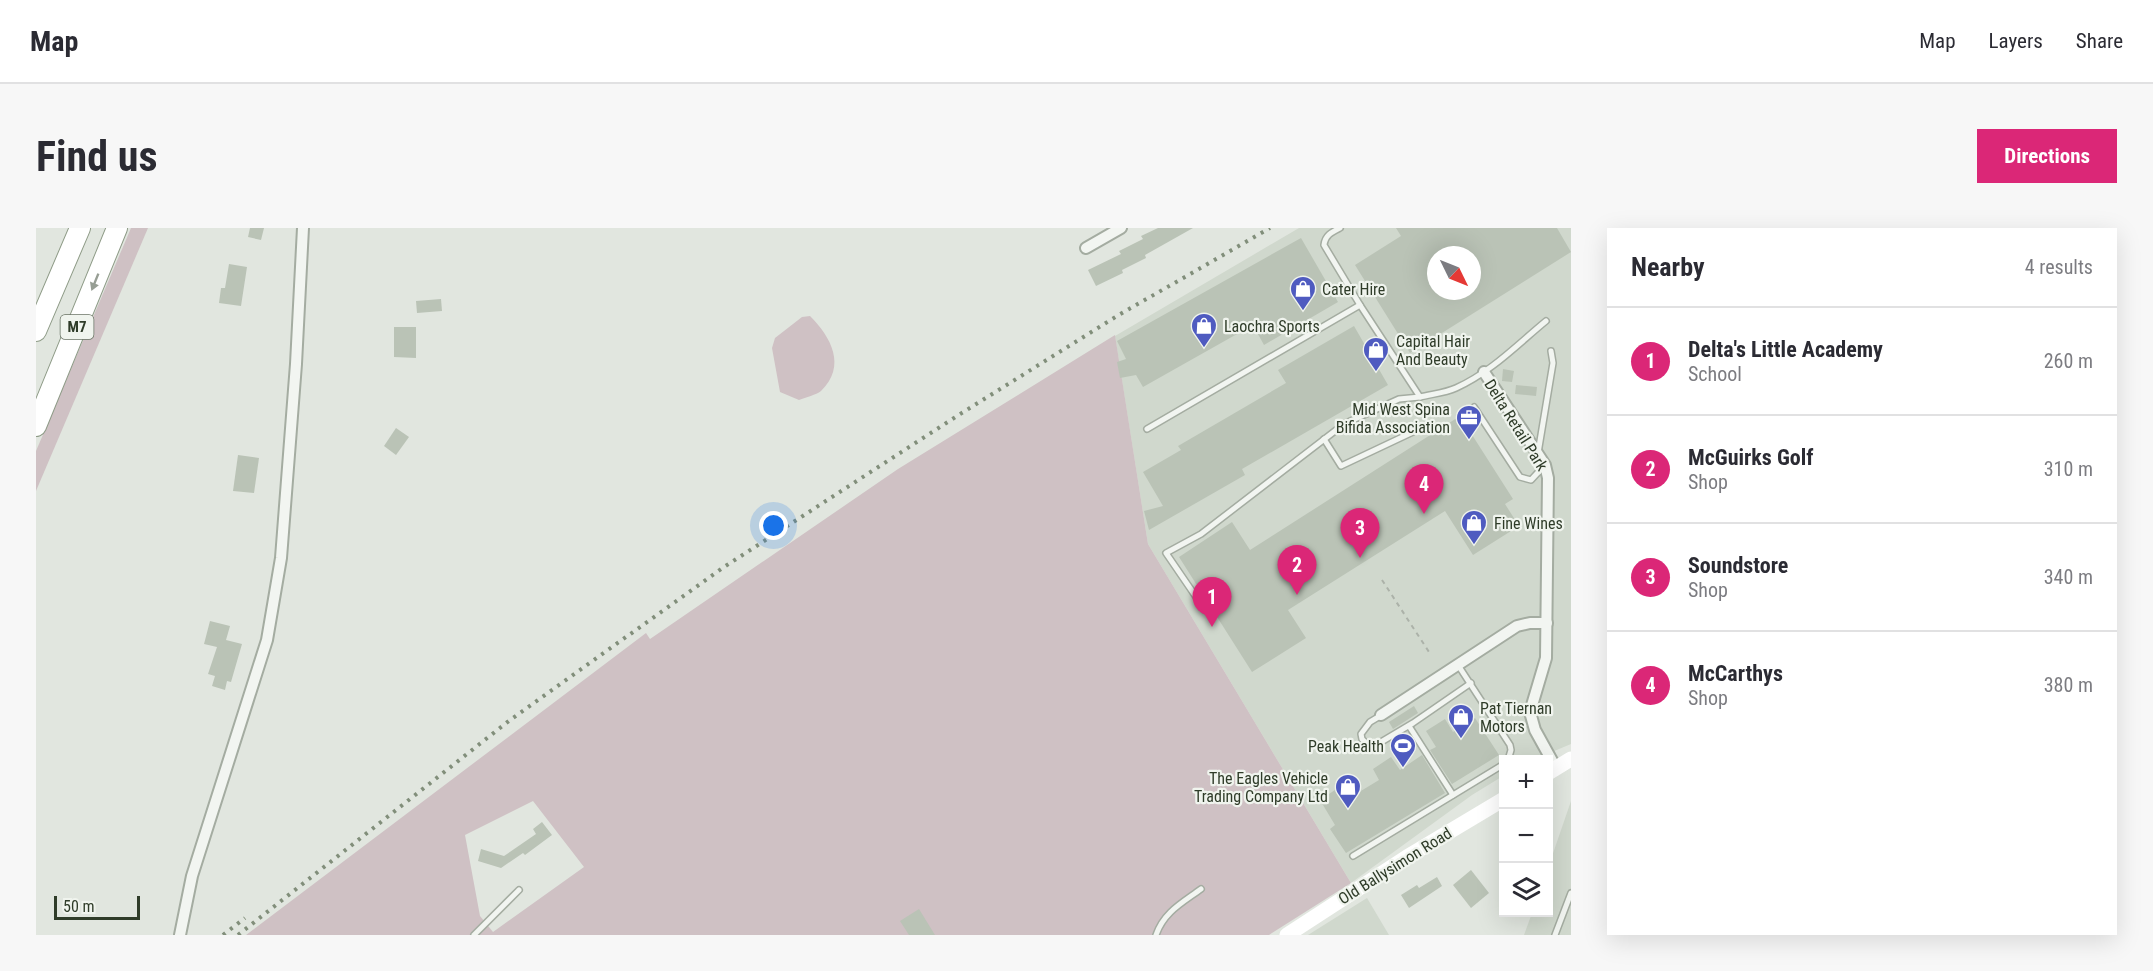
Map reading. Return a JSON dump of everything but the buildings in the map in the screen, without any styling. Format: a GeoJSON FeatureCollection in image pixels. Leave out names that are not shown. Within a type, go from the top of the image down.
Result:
{"type":"FeatureCollection","features":[{"type":"Feature","properties":{"kind":"highway","name":"M7"},"geometry":{"type":"LineString","coordinates":[[36,331],[80,228]]}},
{"type":"Feature","properties":{"kind":"highway","name":"M7"},"geometry":{"type":"LineString","coordinates":[[36,426],[117,228]]}},
{"type":"Feature","properties":{"kind":"street"},"geometry":{"type":"LineString","coordinates":[[180,935],[192,876],[269,628],[282,548],[296,364],[303,228]]}},
{"type":"Feature","properties":{"kind":"street"},"geometry":{"type":"LineString","coordinates":[[1086,248],[1121,228]]}},
{"type":"Feature","properties":{"kind":"street","name":"Delta Retail Park"},"geometry":{"type":"LineString","coordinates":[[1484,372],[1545,465],[1548,478],[1546,658],[1530,712],[1546,755]]}},
{"type":"Feature","properties":{"kind":"street"},"geometry":{"type":"LineString","coordinates":[[1381,715],[1517,626],[1547,623]]}},
{"type":"Feature","properties":{"kind":"street"},"geometry":{"type":"LineString","coordinates":[[1553,769],[1571,759]]}},
{"type":"Feature","properties":{"kind":"street","name":"Old Ballysimon Road"},"geometry":{"type":"LineString","coordinates":[[1287,935],[1407,857],[1499,801]]}},
{"type":"Feature","properties":{"kind":"lane"},"geometry":{"type":"LineString","coordinates":[[1340,228],[1329,234],[1324,245],[1420,397]]}},
{"type":"Feature","properties":{"kind":"lane"},"geometry":{"type":"LineString","coordinates":[[1147,429],[1360,305]]}},
{"type":"Feature","properties":{"kind":"lane"},"geometry":{"type":"LineString","coordinates":[[1204,610],[1166,553],[1201,534],[1344,424],[1399,399],[1455,389],[1484,372],[1546,321]]}},
{"type":"Feature","properties":{"kind":"lane"},"geometry":{"type":"LineString","coordinates":[[1538,455],[1553,363],[1551,351]]}},
{"type":"Feature","properties":{"kind":"lane"},"geometry":{"type":"LineString","coordinates":[[1474,407],[1520,477],[1531,480],[1545,465]]}},
{"type":"Feature","properties":{"kind":"lane"},"geometry":{"type":"LineString","coordinates":[[1324,439],[1341,466],[1413,432]]}},
{"type":"Feature","properties":{"kind":"lane"},"geometry":{"type":"LineString","coordinates":[[1458,664],[1510,745],[1509,755]]}},
{"type":"Feature","properties":{"kind":"lane"},"geometry":{"type":"LineString","coordinates":[[1381,715],[1370,722],[1361,734],[1362,739],[1371,748],[1471,683]]}},
{"type":"Feature","properties":{"kind":"lane"},"geometry":{"type":"LineString","coordinates":[[1408,726],[1453,795]]}},
{"type":"Feature","properties":{"kind":"lane"},"geometry":{"type":"LineString","coordinates":[[1353,856],[1499,766]]}},
{"type":"Feature","properties":{"kind":"lane"},"geometry":{"type":"LineString","coordinates":[[474,935],[519,890]]}},
{"type":"Feature","properties":{"kind":"lane"},"geometry":{"type":"LineString","coordinates":[[1156,935],[1170,911],[1201,890]]}},
{"type":"Feature","properties":{"kind":"lane"},"geometry":{"type":"LineString","coordinates":[[1555,935],[1571,892]]}},
{"type":"Feature","properties":{"kind":"path"},"geometry":{"type":"LineString","coordinates":[[1382,580],[1429,652]]}},
{"type":"Feature","properties":{"kind":"shaded area"},"geometry":{"type":"Polygon","coordinates":[[[131,228],[148,228],[36,491],[36,451],[131,228]]]}},
{"type":"Feature","properties":{"kind":"shaded area"},"geometry":{"type":"Polygon","coordinates":[[[1299,228],[1571,228],[1571,744],[1545,755],[1499,755],[1499,778],[1472,795],[1351,883],[1148,544],[1115,336],[1299,228]]]}},
{"type":"Feature","properties":{"kind":"shaded area"},"geometry":{"type":"Polygon","coordinates":[[[810,316],[830,342],[834,362],[833,372],[821,391],[799,400],[780,392],[772,348],[775,338],[802,317],[810,316]]]}},
{"type":"Feature","properties":{"kind":"shaded area"},"geometry":{"type":"Polygon","coordinates":[[[1115,335],[1148,544],[1351,883],[1269,935],[246,935],[646,633],[650,639],[898,469],[1115,335]],[[533,801],[465,835],[480,916],[493,932],[584,867],[533,801]]]}},
{"type":"Feature","properties":{"kind":"shaded area"},"geometry":{"type":"Polygon","coordinates":[[[1571,801],[1571,935],[1524,935],[1531,917],[1553,917],[1553,853],[1571,801]]]}},
{"type":"Feature","properties":{"kind":"shaded area"},"geometry":{"type":"Polygon","coordinates":[[[1367,898],[1389,935],[1308,935],[1367,898]]]}},
{"type":"Feature","properties":{"kind":"railway"},"geometry":{"type":"LineString","coordinates":[[238,935],[510,720],[724,567],[957,416],[1117,316],[1270,228]]}},
{"type":"Feature","properties":{"kind":"railway"},"geometry":{"type":"LineString","coordinates":[[223,935],[245,918]]}},
{"type":"Feature","properties":{"kind":"place","name":"Cater Hire"},"geometry":{"type":"Point","coordinates":[1303,312]}},
{"type":"Feature","properties":{"kind":"place","name":"Laochra Sports"},"geometry":{"type":"Point","coordinates":[1204,349]}},
{"type":"Feature","properties":{"kind":"place","name":"Capital Hair And Beauty"},"geometry":{"type":"Point","coordinates":[1376,373]}},
{"type":"Feature","properties":{"kind":"place","name":"Mid West Spina Bifida Association"},"geometry":{"type":"Point","coordinates":[1469,441]}},
{"type":"Feature","properties":{"kind":"place","name":"McCarthys"},"geometry":{"type":"Point","coordinates":[1424,514]}},
{"type":"Feature","properties":{"kind":"place","name":"Fine Wines"},"geometry":{"type":"Point","coordinates":[1474,546]}},
{"type":"Feature","properties":{"kind":"place","name":"Soundstore"},"geometry":{"type":"Point","coordinates":[1360,558]}},
{"type":"Feature","properties":{"kind":"place","name":"McGuirks Golf"},"geometry":{"type":"Point","coordinates":[1297,595]}},
{"type":"Feature","properties":{"kind":"place","name":"Delta's Little Academy"},"geometry":{"type":"Point","coordinates":[1212,627]}},
{"type":"Feature","properties":{"kind":"place","name":"Pat Tiernan Motors"},"geometry":{"type":"Point","coordinates":[1461,740]}},
{"type":"Feature","properties":{"kind":"place","name":"Peak Health"},"geometry":{"type":"Point","coordinates":[1403,769]}},
{"type":"Feature","properties":{"kind":"place","name":"The Eagles Vehicle Trading Company Ltd"},"geometry":{"type":"Point","coordinates":[1348,810]}}]}
